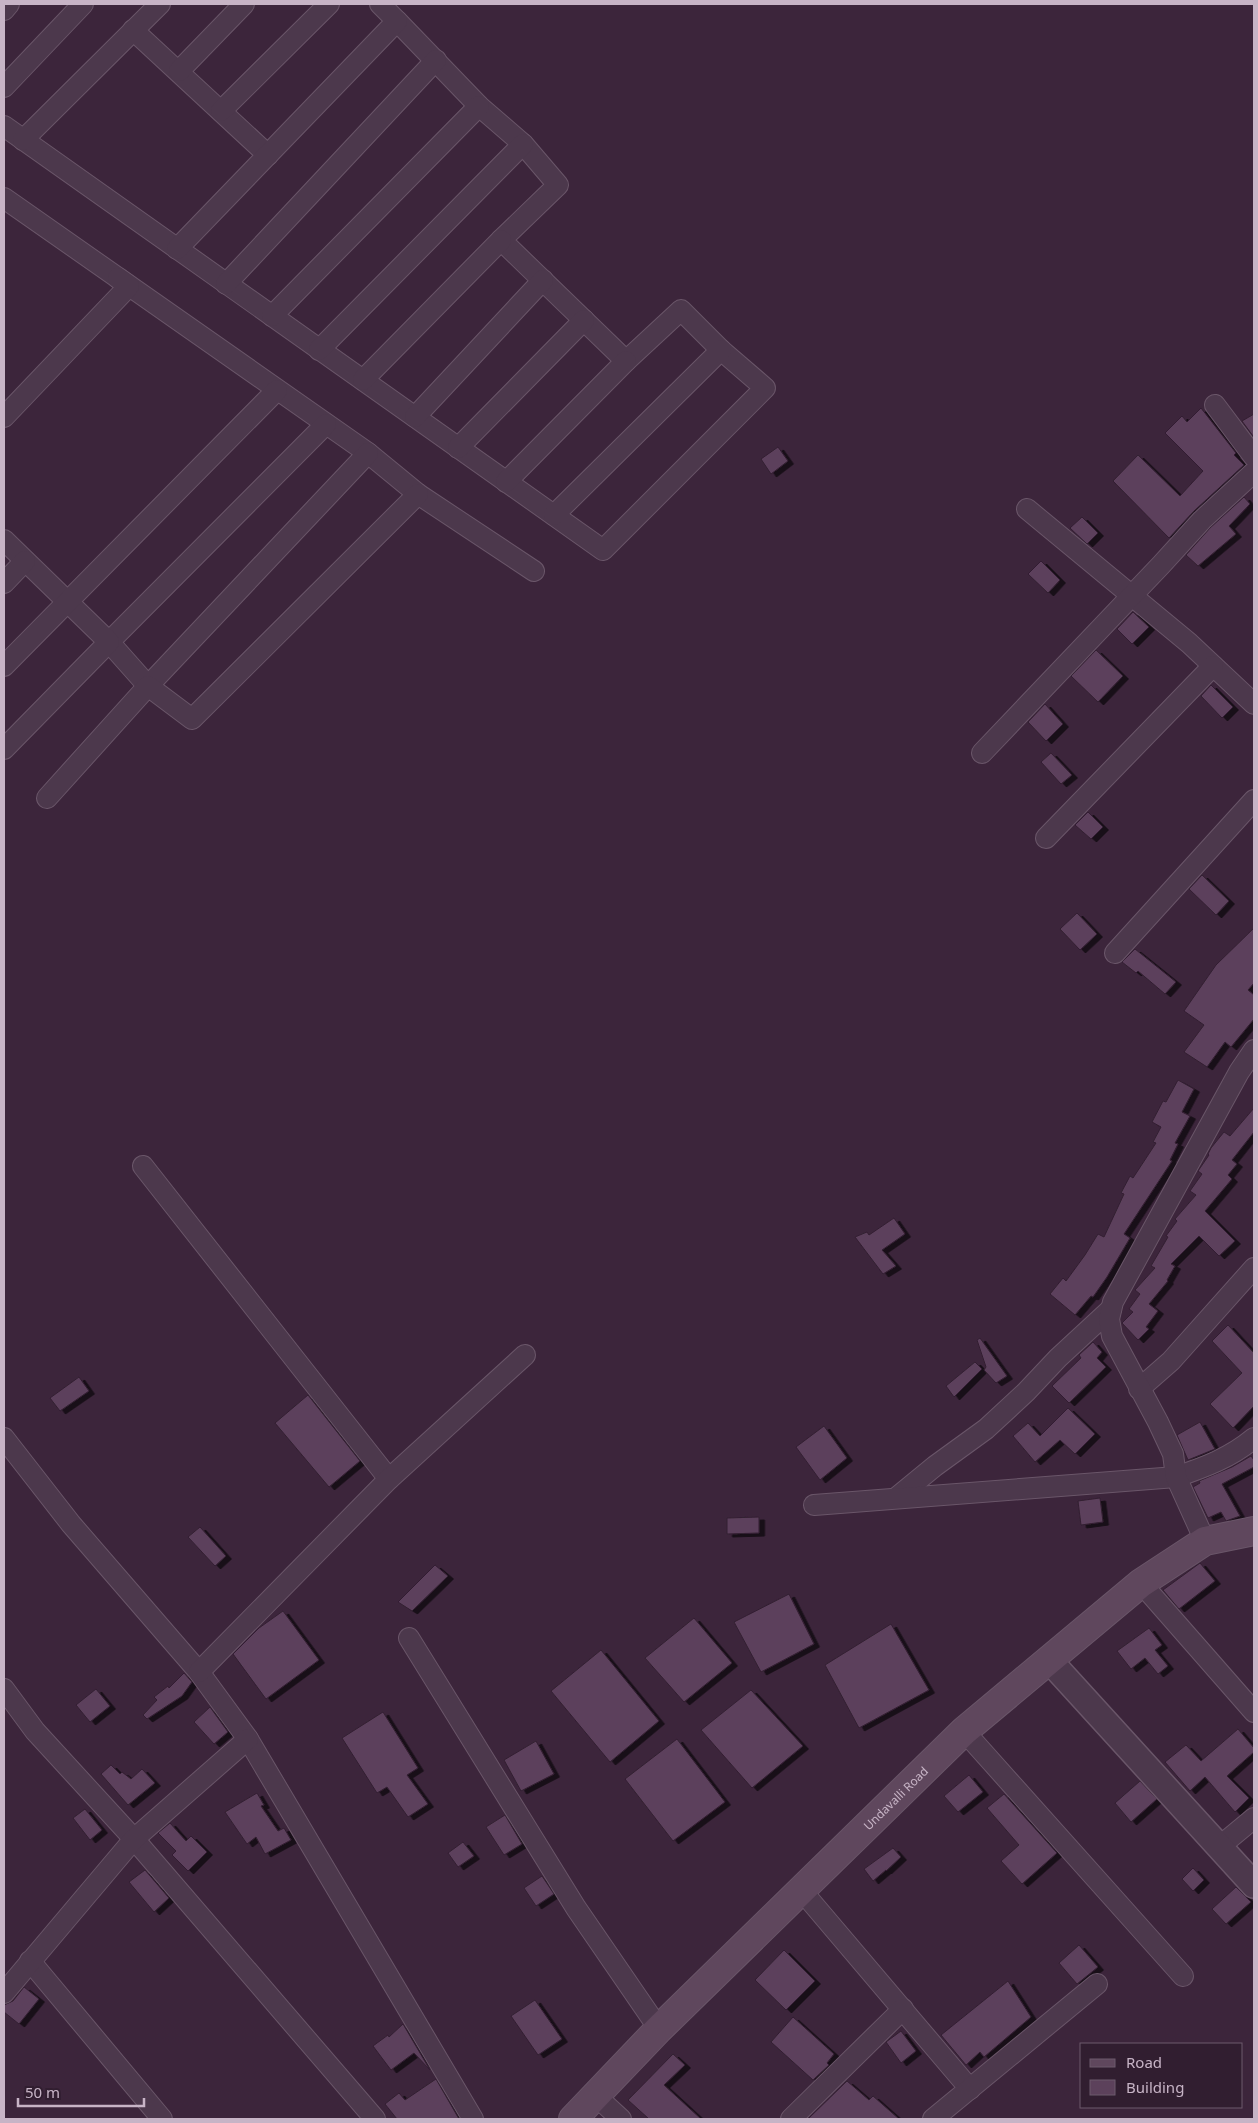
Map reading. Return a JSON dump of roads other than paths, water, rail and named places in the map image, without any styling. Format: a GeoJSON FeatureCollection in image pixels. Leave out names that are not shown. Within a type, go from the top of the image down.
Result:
{"type":"FeatureCollection","features":[{"type":"Feature","properties":{"kind":"main road","name":"Undavalli Road"},"geometry":{"type":"LineString","coordinates":[[573,2119],[659,2029],[964,1731],[1141,1583],[1205,1540],[1254,1531]]}},
{"type":"Feature","properties":{"kind":"street"},"geometry":{"type":"LineString","coordinates":[[4,10],[9,4]]}},
{"type":"Feature","properties":{"kind":"street"},"geometry":{"type":"LineString","coordinates":[[4,87],[83,4]]}},
{"type":"Feature","properties":{"kind":"street"},"geometry":{"type":"LineString","coordinates":[[23,140],[160,4]]}},
{"type":"Feature","properties":{"kind":"street"},"geometry":{"type":"LineString","coordinates":[[178,71],[244,4]]}},
{"type":"Feature","properties":{"kind":"street"},"geometry":{"type":"LineString","coordinates":[[221,112],[329,4]]}},
{"type":"Feature","properties":{"kind":"street"},"geometry":{"type":"LineString","coordinates":[[363,380],[501,240],[558,186],[523,144],[479,106],[380,4]]}},
{"type":"Feature","properties":{"kind":"street"},"geometry":{"type":"LineString","coordinates":[[177,249],[397,20]]}},
{"type":"Feature","properties":{"kind":"street"},"geometry":{"type":"LineString","coordinates":[[133,30],[268,155]]}},
{"type":"Feature","properties":{"kind":"street"},"geometry":{"type":"LineString","coordinates":[[226,284],[436,60]]}},
{"type":"Feature","properties":{"kind":"street"},"geometry":{"type":"LineString","coordinates":[[272,316],[479,106]]}},
{"type":"Feature","properties":{"kind":"street"},"geometry":{"type":"LineString","coordinates":[[4,126],[319,350],[363,380],[506,482],[554,515],[602,550],[764,388],[721,350],[681,310],[626,361],[506,482]]}},
{"type":"Feature","properties":{"kind":"street"},"geometry":{"type":"LineString","coordinates":[[319,350],[523,144]]}},
{"type":"Feature","properties":{"kind":"street"},"geometry":{"type":"LineString","coordinates":[[4,417],[129,286],[4,198],[368,453],[418,494],[534,571]]}},
{"type":"Feature","properties":{"kind":"street"},"geometry":{"type":"LineString","coordinates":[[501,240],[626,361]]}},
{"type":"Feature","properties":{"kind":"street"},"geometry":{"type":"LineString","coordinates":[[415,417],[543,280]]}},
{"type":"Feature","properties":{"kind":"street"},"geometry":{"type":"LineString","coordinates":[[458,448],[584,320]]}},
{"type":"Feature","properties":{"kind":"street"},"geometry":{"type":"LineString","coordinates":[[554,515],[721,350]]}},
{"type":"Feature","properties":{"kind":"street"},"geometry":{"type":"LineString","coordinates":[[4,666],[277,390]]}},
{"type":"Feature","properties":{"kind":"street"},"geometry":{"type":"LineString","coordinates":[[1215,406],[1254,457]]}},
{"type":"Feature","properties":{"kind":"street"},"geometry":{"type":"LineString","coordinates":[[4,749],[326,424]]}},
{"type":"Feature","properties":{"kind":"street"},"geometry":{"type":"LineString","coordinates":[[48,798],[148,686],[368,453]]}},
{"type":"Feature","properties":{"kind":"street"},"geometry":{"type":"LineString","coordinates":[[982,753],[1202,520],[1254,472]]}},
{"type":"Feature","properties":{"kind":"street"},"geometry":{"type":"LineString","coordinates":[[4,540],[109,642],[148,686],[192,719],[418,494]]}},
{"type":"Feature","properties":{"kind":"street"},"geometry":{"type":"LineString","coordinates":[[1026,509],[1132,596],[1254,704]]}},
{"type":"Feature","properties":{"kind":"street"},"geometry":{"type":"LineString","coordinates":[[4,583],[25,561]]}},
{"type":"Feature","properties":{"kind":"street"},"geometry":{"type":"LineString","coordinates":[[1046,838],[1213,666]]}},
{"type":"Feature","properties":{"kind":"street"},"geometry":{"type":"LineString","coordinates":[[1115,954],[1254,800]]}},
{"type":"Feature","properties":{"kind":"street"},"geometry":{"type":"LineString","coordinates":[[896,1498],[935,1466],[986,1430],[1058,1358],[1111,1309],[1239,1072],[1254,1050]]}},
{"type":"Feature","properties":{"kind":"street"},"geometry":{"type":"LineString","coordinates":[[143,1166],[389,1479]]}},
{"type":"Feature","properties":{"kind":"street"},"geometry":{"type":"LineString","coordinates":[[1139,1389],[1171,1362],[1254,1268]]}},
{"type":"Feature","properties":{"kind":"street"},"geometry":{"type":"LineString","coordinates":[[1111,1309],[1110,1327],[1112,1336],[1173,1454],[1176,1477],[1205,1540]]}},
{"type":"Feature","properties":{"kind":"street"},"geometry":{"type":"LineString","coordinates":[[199,1672],[389,1479],[525,1355]]}},
{"type":"Feature","properties":{"kind":"street"},"geometry":{"type":"LineString","coordinates":[[4,1438],[70,1524],[199,1672],[248,1739],[473,2119]]}},
{"type":"Feature","properties":{"kind":"street"},"geometry":{"type":"LineString","coordinates":[[814,1505],[1176,1477],[1210,1465],[1230,1455],[1254,1438]]}},
{"type":"Feature","properties":{"kind":"street"},"geometry":{"type":"LineString","coordinates":[[1141,1583],[1254,1712]]}},
{"type":"Feature","properties":{"kind":"street"},"geometry":{"type":"LineString","coordinates":[[409,1638],[576,1908],[659,2029]]}},
{"type":"Feature","properties":{"kind":"street"},"geometry":{"type":"LineString","coordinates":[[1049,1660],[1254,1885]]}},
{"type":"Feature","properties":{"kind":"street"},"geometry":{"type":"LineString","coordinates":[[4,1689],[35,1730],[134,1839],[375,2119]]}},
{"type":"Feature","properties":{"kind":"street"},"geometry":{"type":"LineString","coordinates":[[964,1731],[1183,1976]]}},
{"type":"Feature","properties":{"kind":"street"},"geometry":{"type":"LineString","coordinates":[[4,1993],[134,1839],[248,1739]]}},
{"type":"Feature","properties":{"kind":"street"},"geometry":{"type":"LineString","coordinates":[[1219,1847],[1254,1818]]}},
{"type":"Feature","properties":{"kind":"street"},"geometry":{"type":"LineString","coordinates":[[802,1891],[970,2089]]}},
{"type":"Feature","properties":{"kind":"street"},"geometry":{"type":"LineString","coordinates":[[30,1961],[162,2119]]}},
{"type":"Feature","properties":{"kind":"street"},"geometry":{"type":"LineString","coordinates":[[933,2119],[1097,1984]]}},
{"type":"Feature","properties":{"kind":"street"},"geometry":{"type":"LineString","coordinates":[[791,2119],[903,2009]]}},
{"type":"Feature","properties":{"kind":"street"},"geometry":{"type":"LineString","coordinates":[[596,2096],[621,2119]]}}]}
